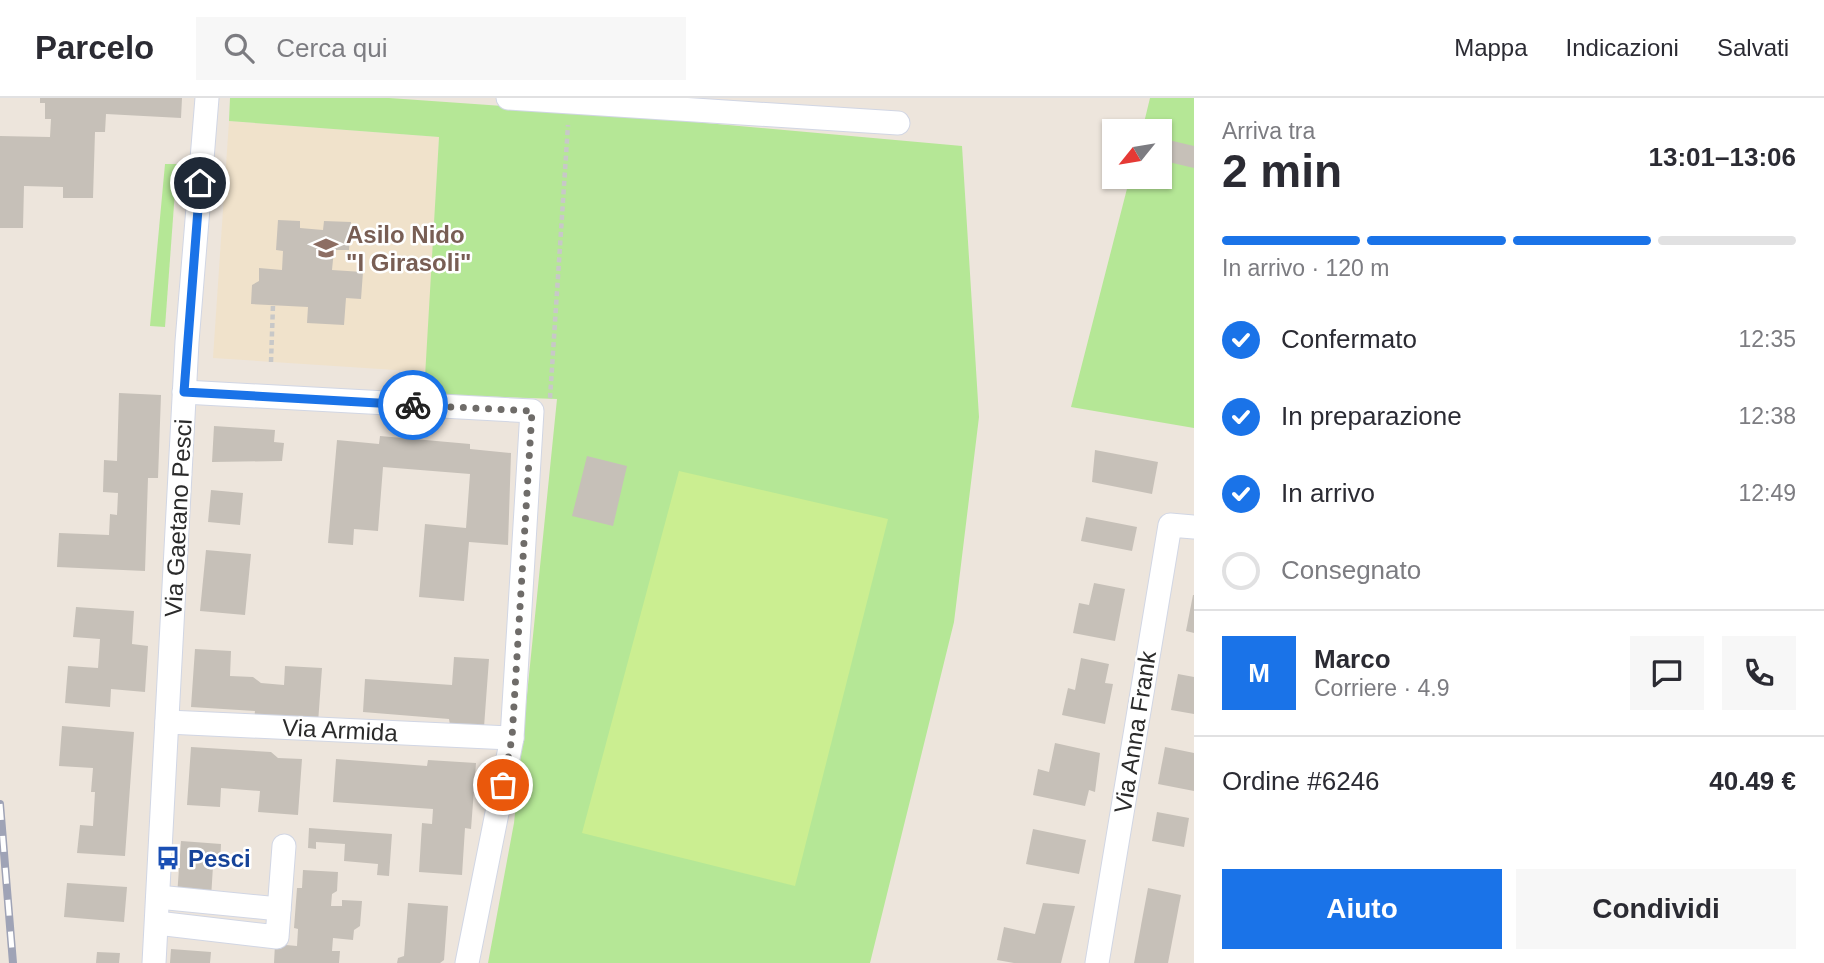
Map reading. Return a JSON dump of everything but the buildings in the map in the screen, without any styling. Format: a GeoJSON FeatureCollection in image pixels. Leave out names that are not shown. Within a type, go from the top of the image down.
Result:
{"type":"FeatureCollection","features":[{"type":"Feature","properties":{"kind":"street","name":"Via Gaetano Pesci"},"geometry":{"type":"LineString","coordinates":[[155,963],[184,392],[207,98]]}},
{"type":"Feature","properties":{"kind":"street"},"geometry":{"type":"LineString","coordinates":[[508,98],[598,101],[898,123]]}},
{"type":"Feature","properties":{"kind":"street"},"geometry":{"type":"LineString","coordinates":[[184,392],[532,411],[512,738],[467,963]]}},
{"type":"Feature","properties":{"kind":"street","name":"Via Anna Frank"},"geometry":{"type":"LineString","coordinates":[[1097,963],[1170,525],[1194,527]]}},
{"type":"Feature","properties":{"kind":"street","name":"Via Armida"},"geometry":{"type":"LineString","coordinates":[[167,722],[512,738]]}},
{"type":"Feature","properties":{"kind":"street"},"geometry":{"type":"LineString","coordinates":[[157,923],[277,937],[284,846]]}},
{"type":"Feature","properties":{"kind":"street"},"geometry":{"type":"LineString","coordinates":[[158,897],[279,909]]}},
{"type":"Feature","properties":{"kind":"path"},"geometry":{"type":"LineString","coordinates":[[532,411],[551,397],[572,102]]}},
{"type":"Feature","properties":{"kind":"path"},"geometry":{"type":"LineString","coordinates":[[271,362],[273,305]]}},
{"type":"Feature","properties":{"kind":"shaded area","name":"Asilo Nido \"I Girasoli\""},"geometry":{"type":"Polygon","coordinates":[[[229,121],[439,137],[426,372],[213,358],[229,121]]]}},
{"type":"Feature","properties":{"kind":"green space"},"geometry":{"type":"Polygon","coordinates":[[[230,98],[389,98],[573,111],[962,146],[979,417],[954,622],[870,963],[488,963],[514,823],[557,399],[424,394],[439,137],[229,121],[230,98]]]}},
{"type":"Feature","properties":{"kind":"green space"},"geometry":{"type":"Polygon","coordinates":[[[1150,98],[1194,98],[1194,428],[1071,407],[1127,189],[1172,189],[1172,119],[1145,119],[1150,98]]]}},
{"type":"Feature","properties":{"kind":"green space"},"geometry":{"type":"Polygon","coordinates":[[[165,164],[177,164],[165,327],[150,326],[165,164]]]}},
{"type":"Feature","properties":{"kind":"green space"},"geometry":{"type":"Polygon","coordinates":[[[679,471],[888,519],[795,886],[582,833],[679,471]]]}},
{"type":"Feature","properties":{"kind":"railway"},"geometry":{"type":"LineString","coordinates":[[0,804],[13,963]]}},
{"type":"Feature","properties":{"kind":"way so far"},"geometry":{"type":"LineString","coordinates":[[413,405],[532,411],[512,738],[503,785]]}},
{"type":"Feature","properties":{"kind":"place","name":"Asilo Nido \"I Girasoli\""},"geometry":{"type":"Point","coordinates":[326,248]}},
{"type":"Feature","properties":{"kind":"place","name":"Pesci"},"geometry":{"type":"Point","coordinates":[168,858]}},
{"type":"Feature","properties":{"kind":"route"},"geometry":{"type":"LineString","coordinates":[[200,183],[184,392],[413,405]]}}]}
